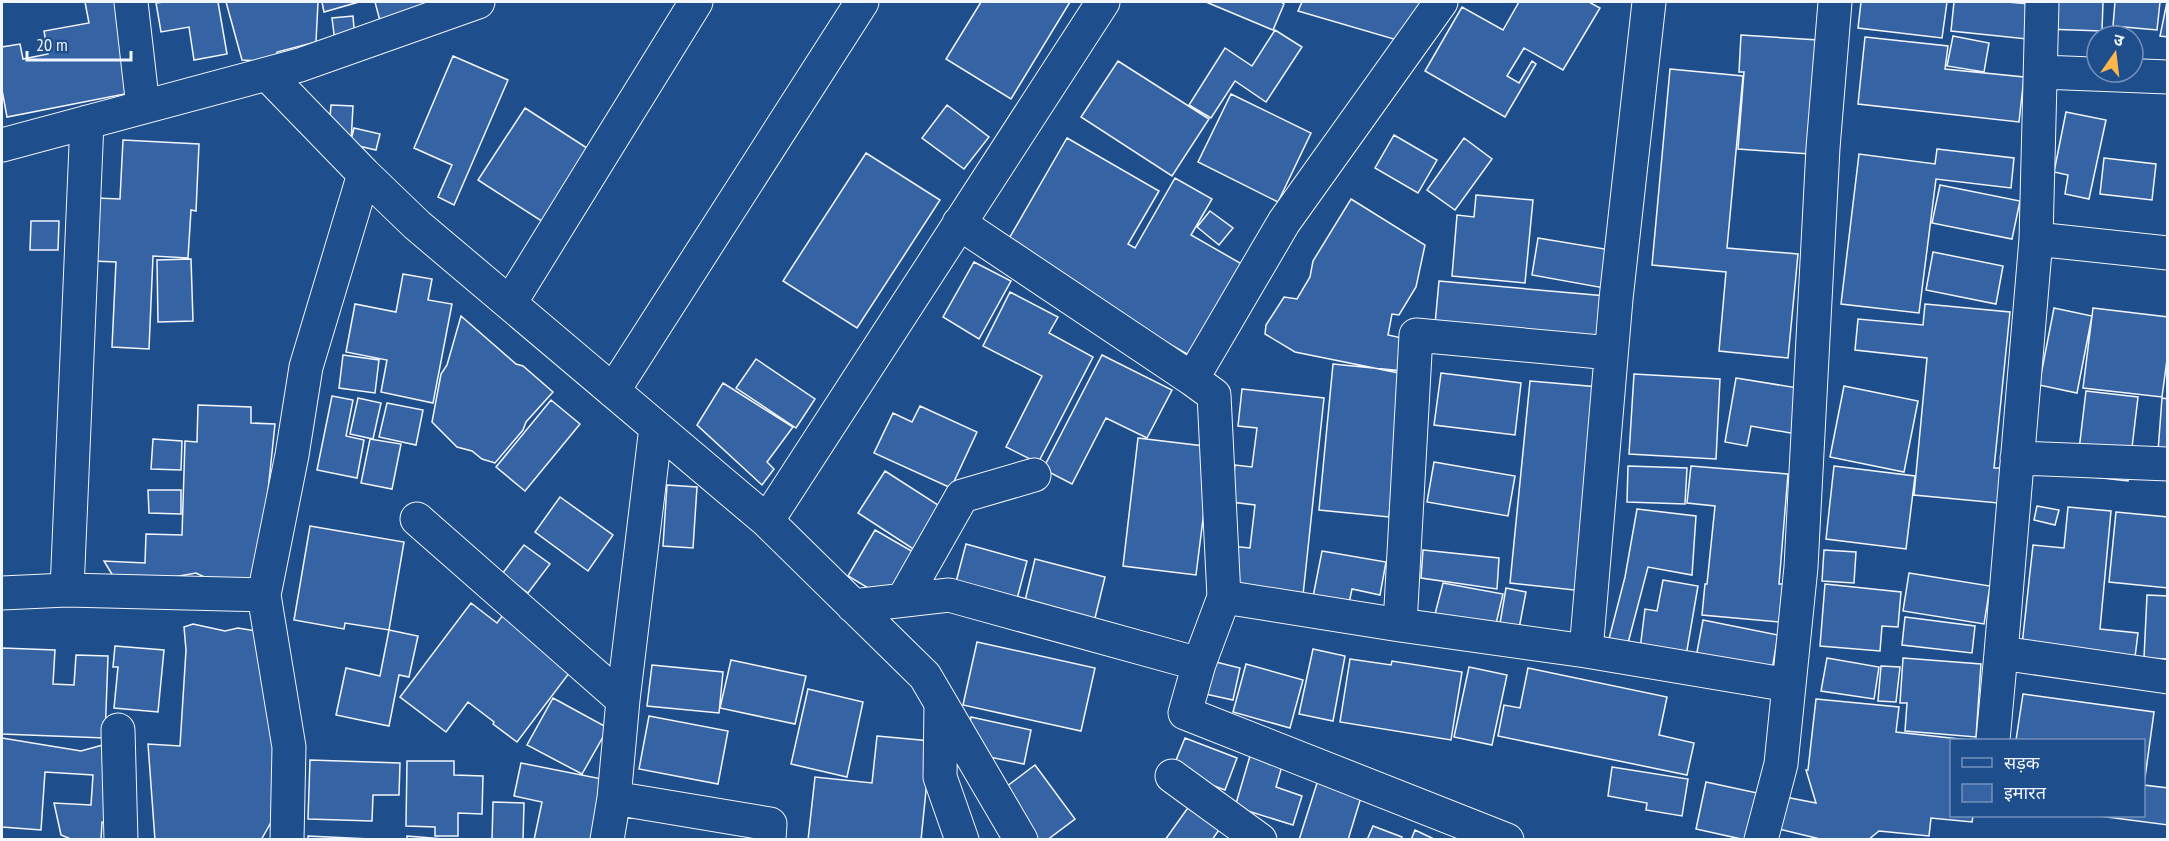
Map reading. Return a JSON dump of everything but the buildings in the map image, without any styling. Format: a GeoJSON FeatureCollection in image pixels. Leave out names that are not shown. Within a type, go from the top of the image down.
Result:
{"type":"FeatureCollection","features":[{"type":"Feature","properties":{"kind":"street"},"geometry":{"type":"LineString","coordinates":[[131,2],[143,107]]}},
{"type":"Feature","properties":{"kind":"street"},"geometry":{"type":"LineString","coordinates":[[2,145],[300,65],[478,2]]}},
{"type":"Feature","properties":{"kind":"street"},"geometry":{"type":"LineString","coordinates":[[510,303],[696,2]]}},
{"type":"Feature","properties":{"kind":"street"},"geometry":{"type":"LineString","coordinates":[[613,391],[862,2]]}},
{"type":"Feature","properties":{"kind":"street"},"geometry":{"type":"LineString","coordinates":[[767,521],[1103,2]]}},
{"type":"Feature","properties":{"kind":"street"},"geometry":{"type":"LineString","coordinates":[[1192,379],[1284,222],[1441,2]]}},
{"type":"Feature","properties":{"kind":"street"},"geometry":{"type":"LineString","coordinates":[[1586,651],[1611,353],[1649,2]]}},
{"type":"Feature","properties":{"kind":"street"},"geometry":{"type":"LineString","coordinates":[[1761,840],[1781,764],[1801,567],[1822,160],[1835,2]]}},
{"type":"Feature","properties":{"kind":"street"},"geometry":{"type":"LineString","coordinates":[[1993,739],[2036,239],[2042,2]]}},
{"type":"Feature","properties":{"kind":"street"},"geometry":{"type":"LineString","coordinates":[[2040,72],[2168,78]]}},
{"type":"Feature","properties":{"kind":"street"},"geometry":{"type":"LineString","coordinates":[[267,74],[417,225],[767,521],[925,676],[1022,840]]}},
{"type":"Feature","properties":{"kind":"street"},"geometry":{"type":"LineString","coordinates":[[68,590],[87,122]]}},
{"type":"Feature","properties":{"kind":"street"},"geometry":{"type":"LineString","coordinates":[[287,840],[289,747],[264,595],[292,455],[306,367],[364,174]]}},
{"type":"Feature","properties":{"kind":"street"},"geometry":{"type":"LineString","coordinates":[[959,223],[1214,395],[1224,597],[1199,664],[1185,713],[1507,840]]}},
{"type":"Feature","properties":{"kind":"street"},"geometry":{"type":"LineString","coordinates":[[2036,239],[2168,253]]}},
{"type":"Feature","properties":{"kind":"street"},"geometry":{"type":"LineString","coordinates":[[1400,626],[1416,335],[1611,353]]}},
{"type":"Feature","properties":{"kind":"street"},"geometry":{"type":"LineString","coordinates":[[607,840],[614,798],[623,700],[656,427]]}},
{"type":"Feature","properties":{"kind":"street"},"geometry":{"type":"LineString","coordinates":[[2017,458],[2168,464]]}},
{"type":"Feature","properties":{"kind":"street"},"geometry":{"type":"LineString","coordinates":[[903,600],[962,496],[1034,475]]}},
{"type":"Feature","properties":{"kind":"street"},"geometry":{"type":"LineString","coordinates":[[417,519],[623,700]]}},
{"type":"Feature","properties":{"kind":"street"},"geometry":{"type":"LineString","coordinates":[[2,593],[68,590],[264,595]]}},
{"type":"Feature","properties":{"kind":"street"},"geometry":{"type":"LineString","coordinates":[[853,606],[949,595],[1199,664]]}},
{"type":"Feature","properties":{"kind":"street"},"geometry":{"type":"LineString","coordinates":[[1224,597],[1400,626],[1586,651],[1789,685]]}},
{"type":"Feature","properties":{"kind":"street"},"geometry":{"type":"LineString","coordinates":[[2001,653],[2168,677]]}},
{"type":"Feature","properties":{"kind":"street"},"geometry":{"type":"LineString","coordinates":[[941,704],[940,777],[962,840]]}},
{"type":"Feature","properties":{"kind":"street"},"geometry":{"type":"LineString","coordinates":[[118,730],[121,840]]}},
{"type":"Feature","properties":{"kind":"street"},"geometry":{"type":"LineString","coordinates":[[1172,776],[1260,840]]}},
{"type":"Feature","properties":{"kind":"street"},"geometry":{"type":"LineString","coordinates":[[614,798],[770,824],[768,840]]}}]}
